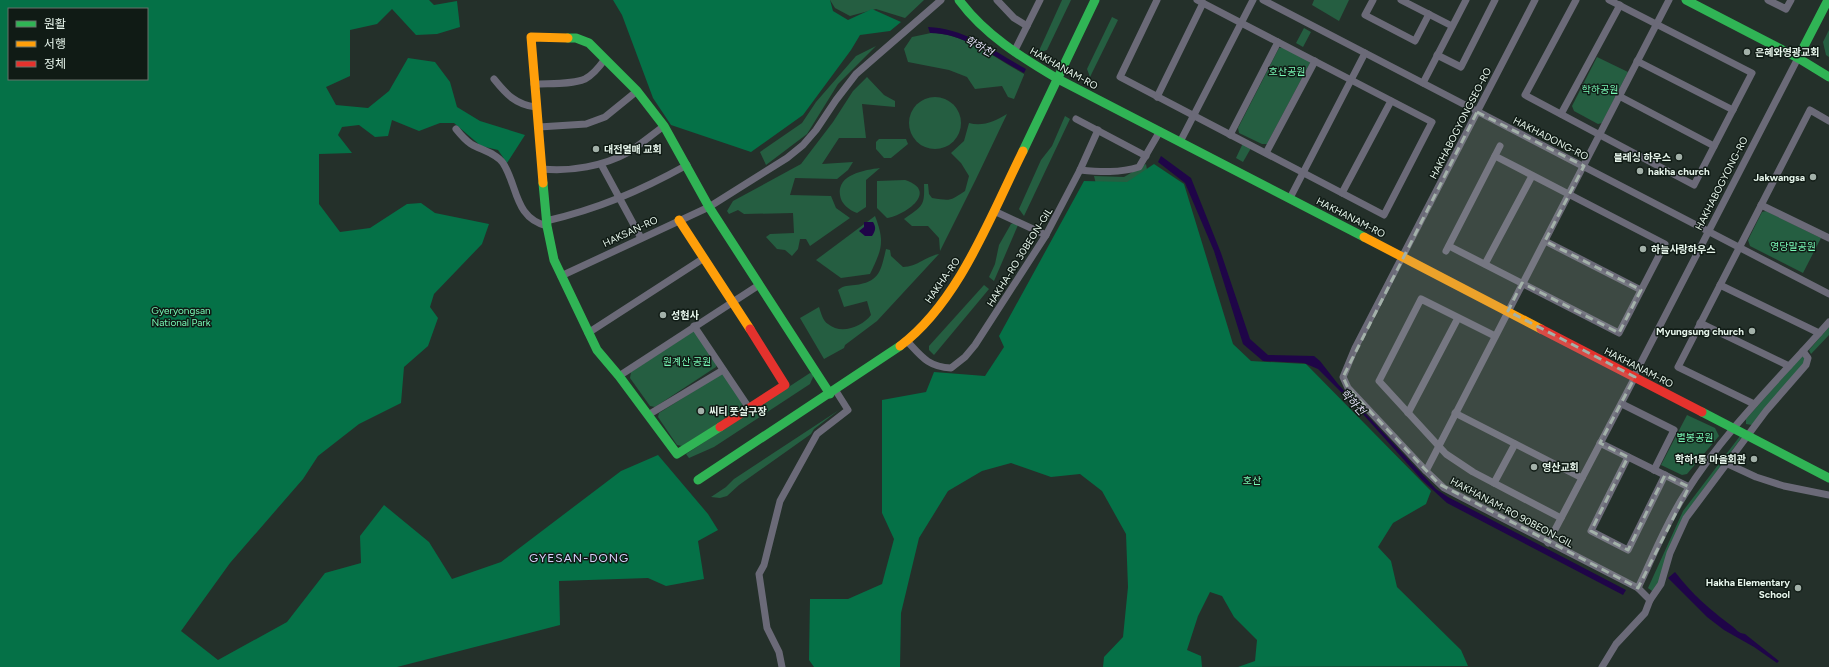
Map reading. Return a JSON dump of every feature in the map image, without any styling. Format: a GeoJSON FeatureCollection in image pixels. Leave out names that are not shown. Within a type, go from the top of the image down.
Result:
{"type":"FeatureCollection","features":[{"type":"Feature","properties":{"kind":"street","name":"HAKSAN-RO"},"geometry":{"type":"LineString","coordinates":[[561,276],[709,207],[787,158],[803,145],[816,130],[856,74],[941,0]]}},
{"type":"Feature","properties":{"kind":"street","name":"HAKHANAM-RO"},"geometry":{"type":"LineString","coordinates":[[959,0],[978,23],[1014,52],[1058,79],[1403,256],[1829,478]]}},
{"type":"Feature","properties":{"kind":"street"},"geometry":{"type":"LineString","coordinates":[[997,0],[1014,18],[1027,26]]}},
{"type":"Feature","properties":{"kind":"street"},"geometry":{"type":"LineString","coordinates":[[1014,52],[1040,0]]}},
{"type":"Feature","properties":{"kind":"street","name":"HAKHA-RO"},"geometry":{"type":"LineString","coordinates":[[698,480],[883,359],[907,341],[945,299],[968,263],[1095,0]]}},
{"type":"Feature","properties":{"kind":"street"},"geometry":{"type":"LineString","coordinates":[[1157,0],[1120,77],[1157,97],[1384,215],[1432,122],[1200,2],[1157,97]]}},
{"type":"Feature","properties":{"kind":"street"},"geometry":{"type":"LineString","coordinates":[[1180,142],[1253,0]]}},
{"type":"Feature","properties":{"kind":"street","name":"HAKHADONG-RO"},"geometry":{"type":"LineString","coordinates":[[1263,0],[1829,294]]}},
{"type":"Feature","properties":{"kind":"street"},"geometry":{"type":"LineString","coordinates":[[1373,0],[1364,15],[1415,41],[1429,14]]}},
{"type":"Feature","properties":{"kind":"street"},"geometry":{"type":"LineString","coordinates":[[1401,0],[1452,26]]}},
{"type":"Feature","properties":{"kind":"street"},"geometry":{"type":"LineString","coordinates":[[1423,83],[1466,0]]}},
{"type":"Feature","properties":{"kind":"street"},"geometry":{"type":"LineString","coordinates":[[1437,55],[1461,67],[1495,0]]}},
{"type":"Feature","properties":{"kind":"street","name":"HAKHABOGYONGSEO-RO"},"geometry":{"type":"LineString","coordinates":[[1403,256],[1535,0]]}},
{"type":"Feature","properties":{"kind":"street"},"geometry":{"type":"LineString","coordinates":[[1576,0],[1525,95],[1694,185],[1752,73],[1609,0]]}},
{"type":"Feature","properties":{"kind":"street"},"geometry":{"type":"LineString","coordinates":[[1426,471],[1669,0]]}},
{"type":"Feature","properties":{"kind":"street"},"geometry":{"type":"LineString","coordinates":[[1686,0],[1798,58],[1829,77]]}},
{"type":"Feature","properties":{"kind":"street"},"geometry":{"type":"LineString","coordinates":[[1768,0],[1786,9],[1791,0]]}},
{"type":"Feature","properties":{"kind":"street","name":"HAKHABOGYONG-RO"},"geometry":{"type":"LineString","coordinates":[[1548,543],[1622,404],[1634,377],[1708,230],[1828,0]]}},
{"type":"Feature","properties":{"kind":"street"},"geometry":{"type":"LineString","coordinates":[[1561,114],[1620,5]]}},
{"type":"Feature","properties":{"kind":"street"},"geometry":{"type":"LineString","coordinates":[[679,220],[733,301],[785,384],[677,454],[648,415],[628,394],[619,376],[597,350],[554,260],[546,224],[531,37],[576,38],[589,43],[637,91],[664,126],[709,207],[759,284],[833,393],[848,410],[817,434],[780,502],[764,565],[759,574],[767,628],[779,652],[782,667]]}},
{"type":"Feature","properties":{"kind":"street"},"geometry":{"type":"LineString","coordinates":[[1230,134],[1278,42]]}},
{"type":"Feature","properties":{"kind":"street"},"geometry":{"type":"LineString","coordinates":[[1290,198],[1302,172],[1365,53]]}},
{"type":"Feature","properties":{"kind":"street"},"geometry":{"type":"LineString","coordinates":[[534,84],[563,83],[584,79],[597,70],[605,59]]}},
{"type":"Feature","properties":{"kind":"street"},"geometry":{"type":"LineString","coordinates":[[1266,153],[1315,61]]}},
{"type":"Feature","properties":{"kind":"street"},"geometry":{"type":"LineString","coordinates":[[1637,61],[1733,110]]}},
{"type":"Feature","properties":{"kind":"street"},"geometry":{"type":"LineString","coordinates":[[494,79],[513,100],[536,107]]}},
{"type":"Feature","properties":{"kind":"street"},"geometry":{"type":"LineString","coordinates":[[539,127],[586,124],[605,117],[637,91]]}},
{"type":"Feature","properties":{"kind":"street"},"geometry":{"type":"LineString","coordinates":[[1619,96],[1714,146]]}},
{"type":"Feature","properties":{"kind":"street"},"geometry":{"type":"LineString","coordinates":[[1342,193],[1391,101]]}},
{"type":"Feature","properties":{"kind":"street"},"geometry":{"type":"LineString","coordinates":[[1754,404],[1678,366],[1810,110],[1829,121]]}},
{"type":"Feature","properties":{"kind":"street"},"geometry":{"type":"LineString","coordinates":[[1076,118],[1146,156]]}},
{"type":"Feature","properties":{"kind":"street"},"geometry":{"type":"LineString","coordinates":[[542,169],[552,170],[601,164],[629,152],[664,126]]}},
{"type":"Feature","properties":{"kind":"street"},"geometry":{"type":"LineString","coordinates":[[456,129],[470,144],[502,161],[510,175],[517,198],[524,211],[532,220],[546,224],[620,199],[649,187],[687,166]]}},
{"type":"Feature","properties":{"kind":"street","name":"HAKHA-RO 30BEON-GIL"},"geometry":{"type":"LineString","coordinates":[[907,341],[934,366],[951,368],[957,364],[975,345],[1046,235],[1080,170],[1098,130]]}},
{"type":"Feature","properties":{"kind":"street"},"geometry":{"type":"LineString","coordinates":[[1080,170],[1106,172],[1132,169],[1139,166],[1160,132]]}},
{"type":"Feature","properties":{"kind":"street"},"geometry":{"type":"LineString","coordinates":[[1495,156],[1665,244],[1619,333],[1485,264],[1448,248],[1500,146]]}},
{"type":"Feature","properties":{"kind":"street"},"geometry":{"type":"LineString","coordinates":[[601,164],[641,238]]}},
{"type":"Feature","properties":{"kind":"street"},"geometry":{"type":"LineString","coordinates":[[1485,264],[1532,176]]}},
{"type":"Feature","properties":{"kind":"street"},"geometry":{"type":"LineString","coordinates":[[1761,205],[1829,238]]}},
{"type":"Feature","properties":{"kind":"street"},"geometry":{"type":"LineString","coordinates":[[994,211],[1046,235]]}},
{"type":"Feature","properties":{"kind":"street"},"geometry":{"type":"LineString","coordinates":[[1544,241],[1641,290]]}},
{"type":"Feature","properties":{"kind":"street","name":"HAKHANAM-RO 90BEON-GIL"},"geometry":{"type":"LineString","coordinates":[[1403,256],[1355,348],[1343,377],[1348,388],[1426,471],[1444,488],[1548,543],[1638,588],[1650,600]]}},
{"type":"Feature","properties":{"kind":"street"},"geometry":{"type":"LineString","coordinates":[[588,333],[704,258]]}},
{"type":"Feature","properties":{"kind":"street"},"geometry":{"type":"LineString","coordinates":[[619,376],[759,284]]}},
{"type":"Feature","properties":{"kind":"street"},"geometry":{"type":"LineString","coordinates":[[1720,285],[1819,333]]}},
{"type":"Feature","properties":{"kind":"street"},"geometry":{"type":"LineString","coordinates":[[1495,336],[1421,299],[1379,381],[1446,454],[1473,472],[1561,518]]}},
{"type":"Feature","properties":{"kind":"street"},"geometry":{"type":"LineString","coordinates":[[1408,414],[1458,318]]}},
{"type":"Feature","properties":{"kind":"street"},"geometry":{"type":"LineString","coordinates":[[1638,588],[1676,510],[1689,487],[1733,428],[1829,322]]}},
{"type":"Feature","properties":{"kind":"street"},"geometry":{"type":"LineString","coordinates":[[1700,323],[1789,366]]}},
{"type":"Feature","properties":{"kind":"street"},"geometry":{"type":"LineString","coordinates":[[694,326],[749,408]]}},
{"type":"Feature","properties":{"kind":"street"},"geometry":{"type":"LineString","coordinates":[[1602,667],[1616,644],[1645,613],[1650,600],[1661,584],[1670,553],[1686,518],[1728,464],[1747,435],[1806,365],[1808,358],[1803,351]]}},
{"type":"Feature","properties":{"kind":"street"},"geometry":{"type":"LineString","coordinates":[[648,415],[723,370]]}},
{"type":"Feature","properties":{"kind":"street"},"geometry":{"type":"LineString","coordinates":[[1622,404],[1674,430],[1654,470]]}},
{"type":"Feature","properties":{"kind":"street"},"geometry":{"type":"LineString","coordinates":[[1455,414],[1582,478]]}},
{"type":"Feature","properties":{"kind":"street"},"geometry":{"type":"LineString","coordinates":[[1600,443],[1689,487]]}},
{"type":"Feature","properties":{"kind":"street"},"geometry":{"type":"LineString","coordinates":[[1494,483],[1515,444]]}},
{"type":"Feature","properties":{"kind":"street"},"geometry":{"type":"LineString","coordinates":[[1628,457],[1591,531],[1628,550],[1665,475]]}},
{"type":"Feature","properties":{"kind":"street"},"geometry":{"type":"LineString","coordinates":[[1728,464],[1756,477],[1784,486],[1829,495]]}},
{"type":"Feature","properties":{"kind":"highlighted area"},"geometry":{"type":"Polygon","coordinates":[[[1477,112],[1584,166],[1545,241],[1641,290],[1619,333],[1522,283],[1508,311],[1635,377],[1600,443],[1628,457],[1591,531],[1628,550],[1665,475],[1689,487],[1638,588],[1439,484],[1348,388],[1343,377],[1477,112]]]}},
{"type":"Feature","properties":{"kind":"green space","name":"Gyeryongsan National Park"},"geometry":{"type":"Polygon","coordinates":[[[0,0],[429,0],[434,5],[457,1],[460,27],[437,34],[416,35],[392,9],[377,24],[350,30],[350,76],[326,87],[336,105],[368,108],[389,91],[408,58],[435,62],[450,82],[457,107],[480,121],[525,135],[507,163],[498,150],[481,146],[454,123],[440,123],[419,131],[392,120],[388,136],[375,137],[359,125],[342,127],[338,135],[352,153],[319,154],[319,204],[340,232],[370,228],[407,204],[421,203],[435,213],[489,224],[482,244],[434,294],[430,307],[438,318],[428,346],[404,367],[401,403],[359,424],[318,456],[303,479],[230,563],[181,631],[218,660],[287,622],[325,573],[361,563],[360,536],[384,505],[429,542],[452,579],[501,562],[621,471],[658,455],[708,514],[718,530],[698,541],[704,579],[666,586],[648,578],[559,581],[560,625],[397,667],[0,667],[0,0]]]}},
{"type":"Feature","properties":{"kind":"green space"},"geometry":{"type":"Polygon","coordinates":[[[613,0],[830,0],[833,11],[848,20],[872,9],[901,22],[890,31],[860,35],[851,50],[803,115],[751,152],[671,125],[653,98],[622,15],[613,0]]]}},
{"type":"Feature","properties":{"kind":"green space"},"geometry":{"type":"Polygon","coordinates":[[[830,0],[924,0],[905,18],[876,9],[850,16],[835,8],[830,0]]]}},
{"type":"Feature","properties":{"kind":"green space"},"geometry":{"type":"Polygon","coordinates":[[[1062,0],[1071,0],[1047,50],[1038,53],[1062,0]]]}},
{"type":"Feature","properties":{"kind":"green space"},"geometry":{"type":"Polygon","coordinates":[[[1314,0],[1349,0],[1339,21],[1312,5],[1314,0]]]}},
{"type":"Feature","properties":{"kind":"green space"},"geometry":{"type":"Polygon","coordinates":[[[1112,17],[1118,20],[1090,77],[1087,69],[1112,17]]]}},
{"type":"Feature","properties":{"kind":"green space"},"geometry":{"type":"Polygon","coordinates":[[[1304,28],[1311,32],[1303,47],[1296,43],[1304,28]]]}},
{"type":"Feature","properties":{"kind":"green space"},"geometry":{"type":"Polygon","coordinates":[[[1829,30],[1829,57],[1826,55],[1823,42],[1829,30]]]}},
{"type":"Feature","properties":{"kind":"green space"},"geometry":{"type":"Polygon","coordinates":[[[931,33],[955,37],[967,42],[991,54],[1024,74],[1014,99],[1008,97],[1002,86],[975,89],[967,77],[949,70],[908,62],[904,49],[912,37],[931,33]]]}},
{"type":"Feature","properties":{"kind":"green space"},"geometry":{"type":"Polygon","coordinates":[[[876,46],[838,84],[807,134],[766,165],[760,152],[802,123],[816,102],[856,56],[876,46]]]}},
{"type":"Feature","properties":{"kind":"green space","name":"호산공원"},"geometry":{"type":"Polygon","coordinates":[[[1285,47],[1309,59],[1310,63],[1267,144],[1262,144],[1239,133],[1238,128],[1279,48],[1285,47]]]}},
{"type":"Feature","properties":{"kind":"green space","name":"학하공원"},"geometry":{"type":"Polygon","coordinates":[[[1597,57],[1628,72],[1602,123],[1598,124],[1574,111],[1572,106],[1597,57]]]}},
{"type":"Feature","properties":{"kind":"green space"},"geometry":{"type":"Polygon","coordinates":[[[867,77],[884,95],[895,101],[895,107],[862,104],[866,138],[839,138],[822,164],[853,162],[848,170],[837,179],[795,178],[790,195],[831,196],[836,208],[850,218],[810,246],[806,239],[800,239],[798,249],[792,256],[785,250],[777,249],[766,237],[770,234],[794,233],[793,213],[744,214],[738,210],[729,214],[727,211],[733,201],[801,164],[833,122],[853,91],[867,77]]]}},
{"type":"Feature","properties":{"kind":"green space"},"geometry":{"type":"Polygon","coordinates":[[[930,97],[940,97],[954,104],[961,118],[961,128],[954,142],[940,149],[930,149],[920,145],[913,138],[909,128],[909,118],[913,108],[920,101],[930,97]]]}},
{"type":"Feature","properties":{"kind":"green space"},"geometry":{"type":"Polygon","coordinates":[[[1007,114],[940,251],[939,238],[928,226],[912,226],[904,219],[919,208],[923,202],[924,184],[928,184],[929,194],[932,198],[943,200],[956,197],[965,191],[969,176],[961,163],[951,153],[964,141],[969,123],[984,124],[1007,114]]]}},
{"type":"Feature","properties":{"kind":"green space"},"geometry":{"type":"Polygon","coordinates":[[[1065,116],[1070,119],[1024,216],[1019,209],[1041,160],[1052,146],[1065,116]]]}},
{"type":"Feature","properties":{"kind":"green space"},"geometry":{"type":"Polygon","coordinates":[[[879,139],[906,139],[908,144],[891,158],[884,158],[876,149],[876,142],[879,139]]]}},
{"type":"Feature","properties":{"kind":"green space"},"geometry":{"type":"Polygon","coordinates":[[[1243,143],[1251,148],[1243,162],[1236,158],[1243,143]]]}},
{"type":"Feature","properties":{"kind":"green space"},"geometry":{"type":"Polygon","coordinates":[[[1146,164],[1149,181],[1098,192],[1094,176],[1124,177],[1146,164]]]}},
{"type":"Feature","properties":{"kind":"green space","name":"호산"},"geometry":{"type":"Polygon","coordinates":[[[1154,164],[1184,184],[1233,344],[1251,361],[1306,364],[1431,491],[1426,504],[1393,523],[1378,547],[1391,561],[1397,587],[1461,650],[1468,666],[1238,667],[1255,661],[1257,640],[1234,617],[1222,596],[1210,592],[1198,616],[1187,650],[1201,656],[1202,667],[1103,667],[1104,657],[1123,637],[1128,587],[1126,534],[1102,491],[1080,474],[1051,477],[1011,463],[982,471],[948,491],[919,538],[901,613],[900,667],[814,667],[809,660],[810,599],[848,599],[882,584],[894,539],[882,513],[882,400],[926,392],[934,372],[985,376],[1004,347],[999,336],[1084,181],[1127,182],[1154,164]]]}},
{"type":"Feature","properties":{"kind":"green space"},"geometry":{"type":"Polygon","coordinates":[[[880,168],[866,180],[866,207],[857,213],[848,208],[842,201],[840,195],[840,188],[843,182],[853,174],[880,168]]]}},
{"type":"Feature","properties":{"kind":"green space"},"geometry":{"type":"Polygon","coordinates":[[[905,180],[915,185],[919,190],[919,196],[910,208],[895,216],[887,218],[877,208],[877,181],[905,180]]]}},
{"type":"Feature","properties":{"kind":"green space","name":"영당말공원"},"geometry":{"type":"Polygon","coordinates":[[[1766,211],[1821,238],[1803,273],[1750,246],[1748,240],[1762,212],[1766,211]]]}},
{"type":"Feature","properties":{"kind":"green space"},"geometry":{"type":"Polygon","coordinates":[[[875,216],[880,233],[881,245],[870,274],[841,278],[816,260],[875,216]]]}},
{"type":"Feature","properties":{"kind":"green space"},"geometry":{"type":"Polygon","coordinates":[[[1014,223],[1018,225],[994,281],[989,277],[995,264],[999,245],[1011,224],[1014,223]]]}},
{"type":"Feature","properties":{"kind":"green space"},"geometry":{"type":"Polygon","coordinates":[[[886,249],[890,250],[891,256],[903,267],[908,267],[939,254],[877,321],[845,345],[844,348],[824,359],[800,318],[819,307],[822,317],[826,323],[839,329],[857,326],[867,319],[871,315],[867,301],[844,307],[838,290],[844,286],[863,283],[874,278],[881,269],[886,249]]]}},
{"type":"Feature","properties":{"kind":"green space"},"geometry":{"type":"Polygon","coordinates":[[[984,285],[989,289],[934,355],[929,350],[929,346],[984,285]]]}},
{"type":"Feature","properties":{"kind":"green space"},"geometry":{"type":"Polygon","coordinates":[[[1829,327],[1829,335],[1811,354],[1809,350],[1829,327]]]}},
{"type":"Feature","properties":{"kind":"green space","name":"원계산 공원"},"geometry":{"type":"Polygon","coordinates":[[[694,331],[717,363],[716,367],[655,407],[650,406],[630,378],[631,372],[694,331]]]}},
{"type":"Feature","properties":{"kind":"green space"},"geometry":{"type":"Polygon","coordinates":[[[1803,355],[1805,359],[1803,364],[1752,425],[1746,424],[1746,419],[1803,355]]]}},
{"type":"Feature","properties":{"kind":"green space"},"geometry":{"type":"Polygon","coordinates":[[[810,373],[814,375],[810,384],[714,447],[689,458],[686,454],[810,373]]]}},
{"type":"Feature","properties":{"kind":"green space","name":"씨티 풋살구장"},"geometry":{"type":"Polygon","coordinates":[[[721,374],[724,374],[743,403],[742,408],[682,446],[677,445],[658,417],[659,413],[721,374]]]}},
{"type":"Feature","properties":{"kind":"green space"},"geometry":{"type":"Polygon","coordinates":[[[839,410],[814,429],[811,434],[739,485],[727,496],[720,498],[711,497],[726,487],[734,479],[839,410]]]}},
{"type":"Feature","properties":{"kind":"green space","name":"별봉공원"},"geometry":{"type":"Polygon","coordinates":[[[1687,415],[1715,428],[1719,436],[1687,474],[1682,475],[1661,465],[1687,415]]]}},
{"type":"Feature","properties":{"kind":"green space"},"geometry":{"type":"Polygon","coordinates":[[[1740,436],[1742,437],[1683,517],[1656,590],[1652,591],[1648,588],[1683,511],[1740,436]]]}},
{"type":"Feature","properties":{"kind":"water","name":"학하천"},"geometry":{"type":"Polygon","coordinates":[[[928,27],[942,28],[967,36],[1026,69],[1024,73],[979,47],[955,37],[930,33],[928,27]]]}},
{"type":"Feature","properties":{"kind":"water","name":"학하천"},"geometry":{"type":"Polygon","coordinates":[[[1161,156],[1191,178],[1221,253],[1250,339],[1268,355],[1314,356],[1320,361],[1338,384],[1436,489],[1448,497],[1626,590],[1623,595],[1447,503],[1422,480],[1361,412],[1318,369],[1304,363],[1263,361],[1243,344],[1214,251],[1185,183],[1158,162],[1161,156]]]}},
{"type":"Feature","properties":{"kind":"water"},"geometry":{"type":"Polygon","coordinates":[[[864,222],[873,222],[875,225],[872,236],[865,236],[859,231],[864,227],[864,222]]]}},
{"type":"Feature","properties":{"kind":"water"},"geometry":{"type":"Polygon","coordinates":[[[1675,572],[1695,595],[1708,607],[1779,661],[1777,663],[1754,647],[1724,630],[1707,617],[1668,578],[1675,572]]]}},
{"type":"Feature","properties":{"kind":"traffic: fast"},"geometry":{"type":"LineString","coordinates":[[959,0],[969,13],[992,35],[1017,54],[1058,79],[1364,237]]}},
{"type":"Feature","properties":{"kind":"traffic: fast"},"geometry":{"type":"LineString","coordinates":[[1023,151],[1095,0]]}},
{"type":"Feature","properties":{"kind":"traffic: fast"},"geometry":{"type":"LineString","coordinates":[[1686,0],[1798,58],[1829,77]]}},
{"type":"Feature","properties":{"kind":"traffic: fast"},"geometry":{"type":"LineString","coordinates":[[1798,58],[1828,0]]}},
{"type":"Feature","properties":{"kind":"traffic: fast"},"geometry":{"type":"LineString","coordinates":[[568,38],[576,38],[589,43],[637,91],[664,126],[709,207],[830,394]]}},
{"type":"Feature","properties":{"kind":"traffic: fast"},"geometry":{"type":"LineString","coordinates":[[543,183],[547,226],[554,260],[597,350],[619,376],[677,454],[720,427]]}},
{"type":"Feature","properties":{"kind":"traffic: fast"},"geometry":{"type":"LineString","coordinates":[[698,480],[900,346]]}},
{"type":"Feature","properties":{"kind":"traffic: fast"},"geometry":{"type":"LineString","coordinates":[[1702,412],[1829,478]]}},
{"type":"Feature","properties":{"kind":"traffic: slow"},"geometry":{"type":"LineString","coordinates":[[543,183],[531,37],[568,38]]}},
{"type":"Feature","properties":{"kind":"traffic: slow"},"geometry":{"type":"LineString","coordinates":[[900,346],[921,328],[940,306],[956,282],[986,229],[1023,151]]}},
{"type":"Feature","properties":{"kind":"traffic: slow"},"geometry":{"type":"LineString","coordinates":[[679,220],[750,329]]}},
{"type":"Feature","properties":{"kind":"traffic: slow"},"geometry":{"type":"LineString","coordinates":[[1364,237],[1541,329]]}},
{"type":"Feature","properties":{"kind":"traffic: jam"},"geometry":{"type":"LineString","coordinates":[[720,427],[785,385],[750,329]]}},
{"type":"Feature","properties":{"kind":"traffic: jam"},"geometry":{"type":"LineString","coordinates":[[1541,329],[1702,412]]}},
{"type":"Feature","properties":{"kind":"place","name":"은혜와영광교회"},"geometry":{"type":"Point","coordinates":[1747,52]}},
{"type":"Feature","properties":{"kind":"place","name":"대전열매 교회"},"geometry":{"type":"Point","coordinates":[596,149]}},
{"type":"Feature","properties":{"kind":"place","name":"블레싱 하우스"},"geometry":{"type":"Point","coordinates":[1679,157]}},
{"type":"Feature","properties":{"kind":"place","name":"hakha church"},"geometry":{"type":"Point","coordinates":[1640,171]}},
{"type":"Feature","properties":{"kind":"place","name":"Jakwangsa"},"geometry":{"type":"Point","coordinates":[1813,177]}},
{"type":"Feature","properties":{"kind":"place","name":"하늘사랑하우스"},"geometry":{"type":"Point","coordinates":[1643,249]}},
{"type":"Feature","properties":{"kind":"place","name":"성현사"},"geometry":{"type":"Point","coordinates":[663,315]}},
{"type":"Feature","properties":{"kind":"place","name":"Myungsung church"},"geometry":{"type":"Point","coordinates":[1752,331]}},
{"type":"Feature","properties":{"kind":"place","name":"씨티 풋살구장"},"geometry":{"type":"Point","coordinates":[701,411]}},
{"type":"Feature","properties":{"kind":"place","name":"학하1통 마을회관"},"geometry":{"type":"Point","coordinates":[1754,459]}},
{"type":"Feature","properties":{"kind":"place","name":"영산교회"},"geometry":{"type":"Point","coordinates":[1534,467]}},
{"type":"Feature","properties":{"kind":"place","name":"Hakha Elementary School"},"geometry":{"type":"Point","coordinates":[1798,588]}},
{"type":"Feature","properties":{"kind":"district","name":"GYESAN-DONG"},"geometry":{"type":"Point","coordinates":[579,558]}}]}
